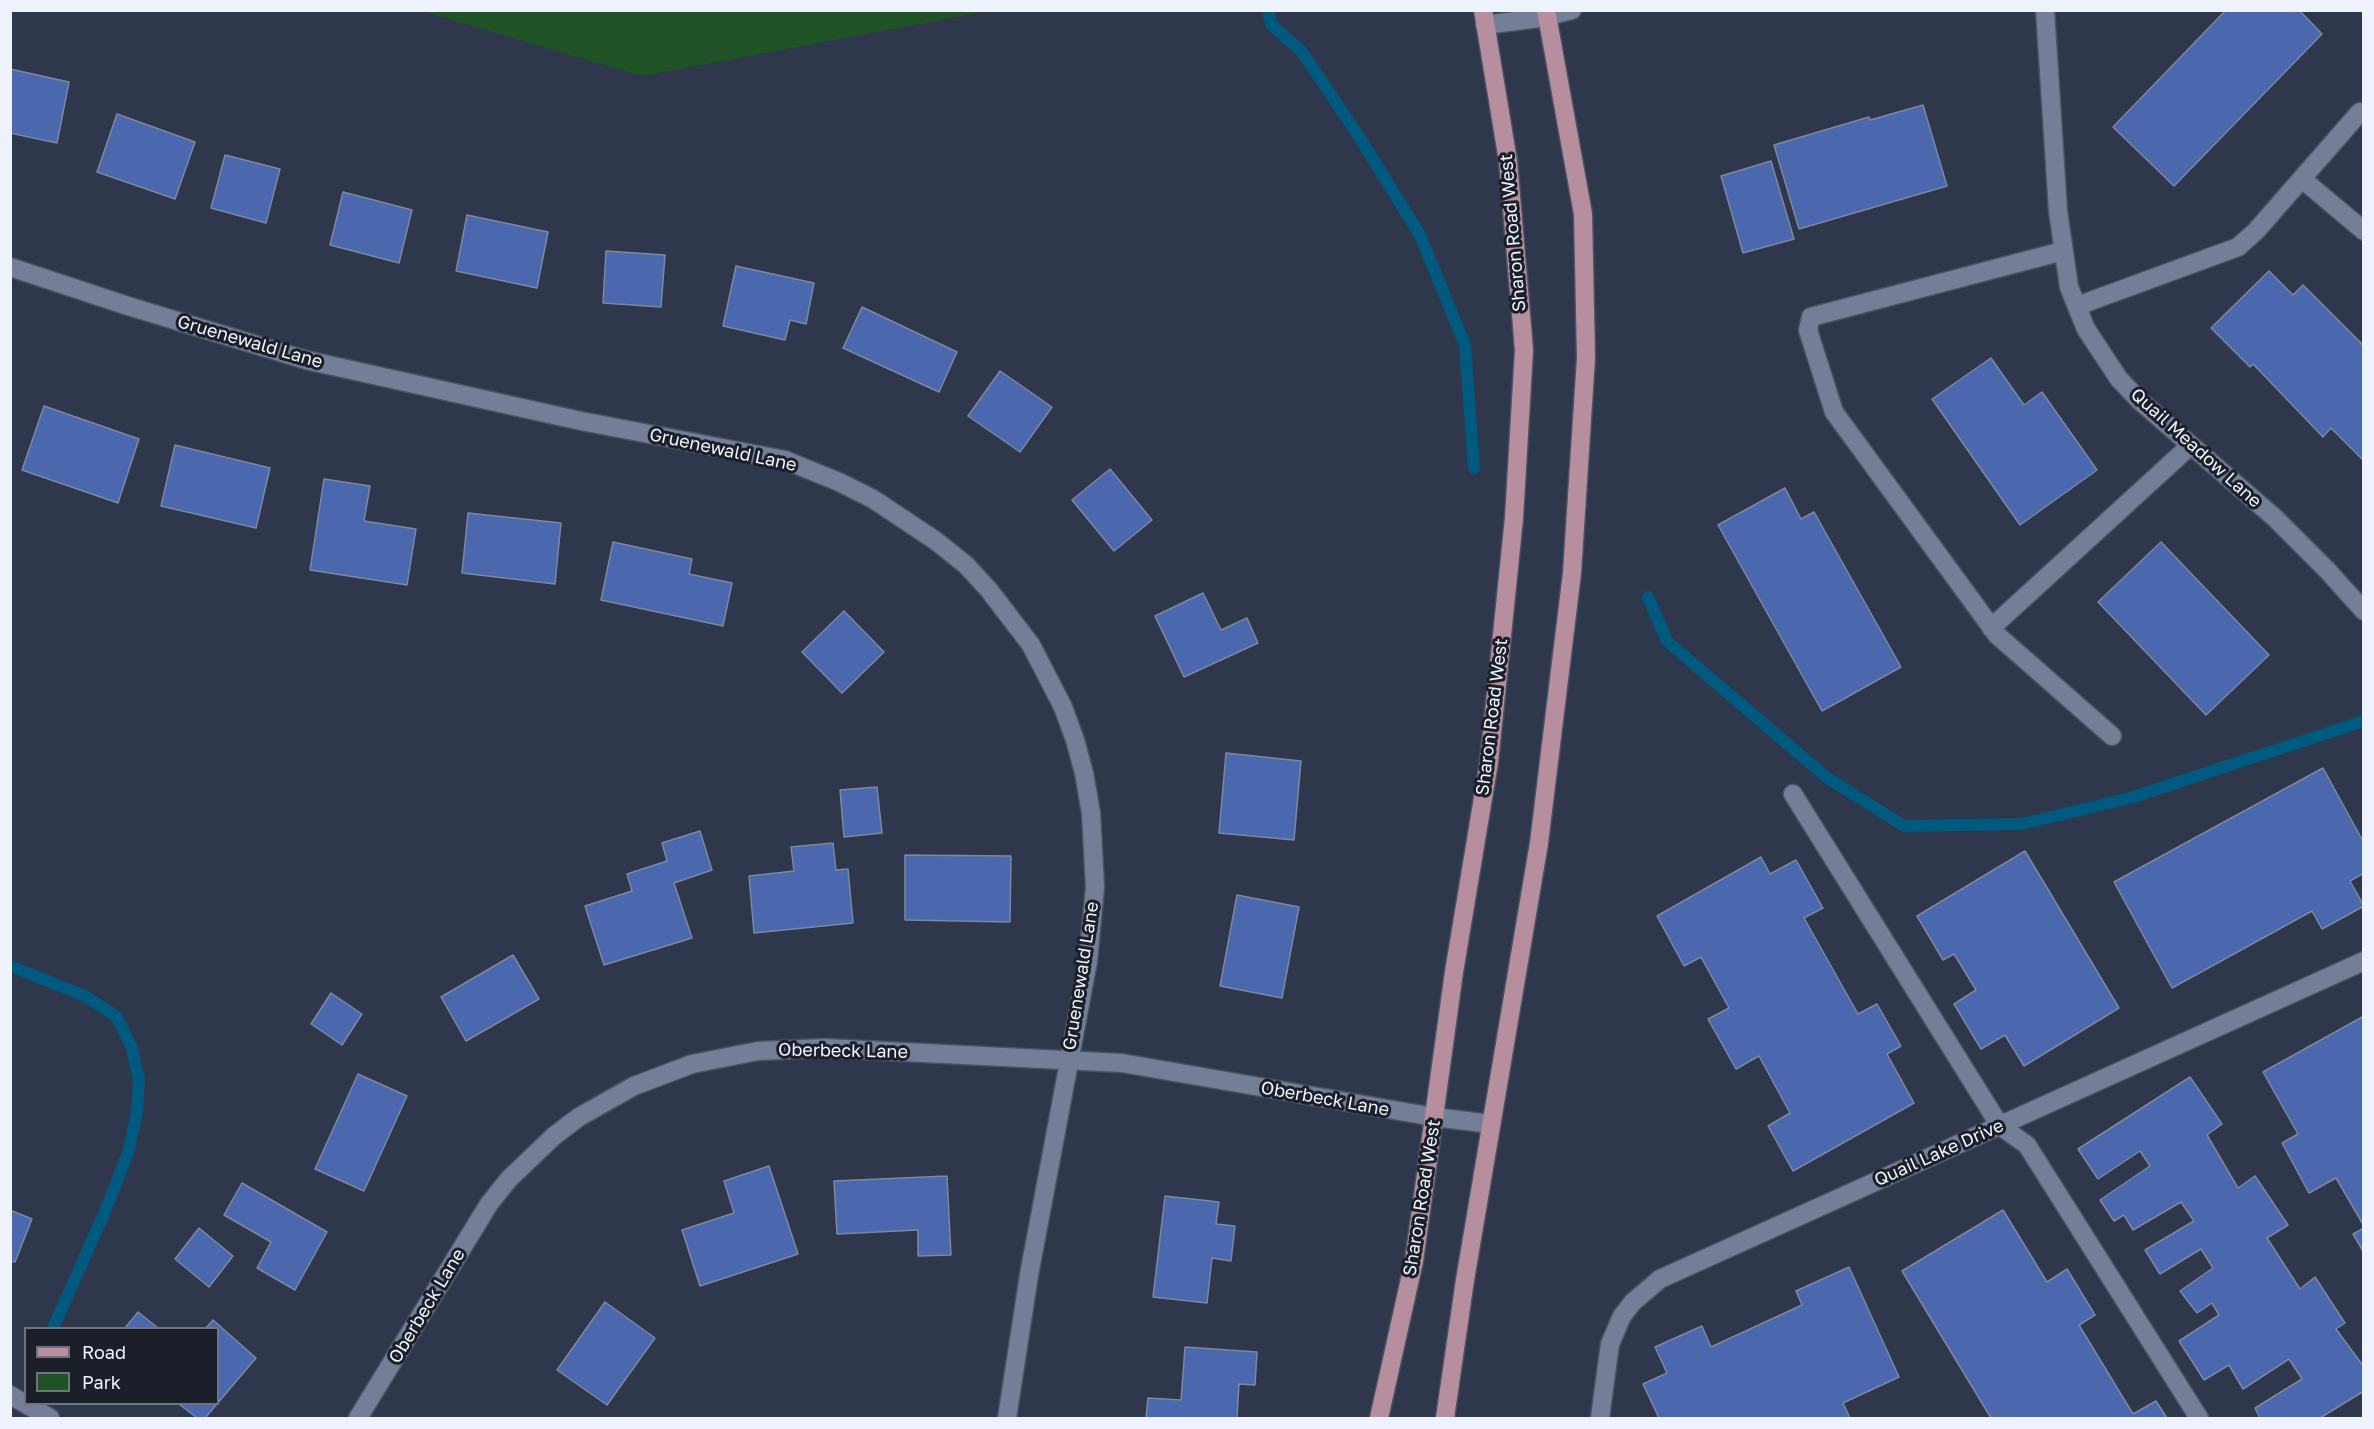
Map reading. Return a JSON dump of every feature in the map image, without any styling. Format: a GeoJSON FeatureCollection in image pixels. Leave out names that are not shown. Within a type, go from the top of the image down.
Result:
{"type":"FeatureCollection","features":[{"type":"Feature","properties":{"kind":"main road"},"geometry":{"type":"LineString","coordinates":[[1445,1419],[1465,1280],[1539,843],[1572,573],[1586,358],[1583,214],[1547,14]]}},
{"type":"Feature","properties":{"kind":"main road","name":"Sharon Road West"},"geometry":{"type":"LineString","coordinates":[[1379,1419],[1414,1261],[1454,972],[1489,762],[1514,518],[1524,350],[1508,161],[1484,18]]}},
{"type":"Feature","properties":{"kind":"street"},"geometry":{"type":"LineString","coordinates":[[1484,18],[1572,10]]}},
{"type":"Feature","properties":{"kind":"street","name":"Quail Meadow Lane"},"geometry":{"type":"LineString","coordinates":[[2045,10],[2048,92],[2063,251],[2069,287],[2086,329],[2120,378],[2140,401],[2275,518],[2364,611]]}},
{"type":"Feature","properties":{"kind":"street"},"geometry":{"type":"LineString","coordinates":[[2077,306],[2238,246],[2256,231],[2360,112]]}},
{"type":"Feature","properties":{"kind":"street"},"geometry":{"type":"LineString","coordinates":[[2302,179],[2364,231]]}},
{"type":"Feature","properties":{"kind":"street"},"geometry":{"type":"LineString","coordinates":[[2063,251],[1811,317],[1808,330],[1833,412],[1991,628],[2112,736]]}},
{"type":"Feature","properties":{"kind":"street","name":"Gruenewald Lane"},"geometry":{"type":"LineString","coordinates":[[10,267],[128,306],[317,363],[581,421],[785,460],[873,499],[936,541],[966,566],[989,590],[1031,645],[1063,707],[1084,773],[1091,813],[1095,887],[1088,961],[1029,1275],[1007,1419]]}},
{"type":"Feature","properties":{"kind":"street"},"geometry":{"type":"LineString","coordinates":[[1991,628],[2191,445]]}},
{"type":"Feature","properties":{"kind":"street"},"geometry":{"type":"LineString","coordinates":[[1793,794],[2000,1126],[2027,1145],[2199,1419]]}},
{"type":"Feature","properties":{"kind":"street","name":"Quail Lake Drive"},"geometry":{"type":"LineString","coordinates":[[1600,1419],[1610,1344],[1622,1316],[1633,1302],[1660,1279],[2364,961]]}},
{"type":"Feature","properties":{"kind":"street","name":"Oberbeck Lane"},"geometry":{"type":"LineString","coordinates":[[358,1419],[489,1204],[509,1179],[554,1136],[579,1117],[634,1086],[692,1064],[758,1051],[825,1048],[1122,1064],[1434,1117],[1491,1124]]}},
{"type":"Feature","properties":{"kind":"street"},"geometry":{"type":"LineString","coordinates":[[10,1395],[24,1403]]}},
{"type":"Feature","properties":{"kind":"street"},"geometry":{"type":"LineString","coordinates":[[27,1405],[50,1419]]}},
{"type":"Feature","properties":{"kind":"green space"},"geometry":{"type":"Polygon","coordinates":[[[421,11],[989,11],[642,76],[421,11]]]}},
{"type":"Feature","properties":{"kind":"building"},"geometry":{"type":"Polygon","coordinates":[[[2226,10],[2299,10],[2322,34],[2174,186],[2113,127],[2226,10]]]}},
{"type":"Feature","properties":{"kind":"building"},"geometry":{"type":"Polygon","coordinates":[[[10,69],[69,82],[57,143],[10,133],[10,69]]]}},
{"type":"Feature","properties":{"kind":"building"},"geometry":{"type":"Polygon","coordinates":[[[1923,105],[1947,186],[1799,229],[1774,145],[1869,117],[1870,120],[1923,105]]]}},
{"type":"Feature","properties":{"kind":"building"},"geometry":{"type":"Polygon","coordinates":[[[117,114],[195,142],[175,199],[97,172],[117,114]]]}},
{"type":"Feature","properties":{"kind":"building"},"geometry":{"type":"Polygon","coordinates":[[[225,155],[280,169],[266,223],[211,208],[225,155]]]}},
{"type":"Feature","properties":{"kind":"building"},"geometry":{"type":"Polygon","coordinates":[[[1771,161],[1794,239],[1743,253],[1721,176],[1771,161]]]}},
{"type":"Feature","properties":{"kind":"building"},"geometry":{"type":"Polygon","coordinates":[[[343,192],[412,210],[399,263],[330,245],[343,192]]]}},
{"type":"Feature","properties":{"kind":"building"},"geometry":{"type":"Polygon","coordinates":[[[467,215],[548,232],[537,288],[456,271],[467,215]]]}},
{"type":"Feature","properties":{"kind":"building"},"geometry":{"type":"Polygon","coordinates":[[[606,251],[665,255],[661,307],[603,303],[606,251]]]}},
{"type":"Feature","properties":{"kind":"building"},"geometry":{"type":"Polygon","coordinates":[[[736,266],[814,283],[806,324],[790,320],[785,340],[723,326],[736,266]]]}},
{"type":"Feature","properties":{"kind":"building"},"geometry":{"type":"Polygon","coordinates":[[[2269,271],[2293,295],[2303,285],[2364,346],[2364,461],[2331,428],[2323,437],[2253,364],[2250,367],[2211,328],[2269,271]]]}},
{"type":"Feature","properties":{"kind":"building"},"geometry":{"type":"Polygon","coordinates":[[[862,307],[957,352],[939,392],[843,348],[862,307]]]}},
{"type":"Feature","properties":{"kind":"building"},"geometry":{"type":"Polygon","coordinates":[[[1991,358],[2024,405],[2042,392],[2097,470],[2020,525],[1932,399],[1991,358]]]}},
{"type":"Feature","properties":{"kind":"building"},"geometry":{"type":"Polygon","coordinates":[[[1000,371],[1052,407],[1020,452],[968,416],[1000,371]]]}},
{"type":"Feature","properties":{"kind":"building"},"geometry":{"type":"Polygon","coordinates":[[[44,406],[139,439],[118,503],[22,470],[44,406]]]}},
{"type":"Feature","properties":{"kind":"building"},"geometry":{"type":"Polygon","coordinates":[[[175,445],[270,468],[256,528],[161,506],[175,445]]]}},
{"type":"Feature","properties":{"kind":"building"},"geometry":{"type":"Polygon","coordinates":[[[1110,469],[1152,520],[1114,551],[1072,500],[1110,469]]]}},
{"type":"Feature","properties":{"kind":"building"},"geometry":{"type":"Polygon","coordinates":[[[324,479],[370,486],[364,521],[416,529],[407,585],[310,570],[324,479]]]}},
{"type":"Feature","properties":{"kind":"building"},"geometry":{"type":"Polygon","coordinates":[[[1785,488],[1801,519],[1814,512],[1901,667],[1822,711],[1718,525],[1785,488]]]}},
{"type":"Feature","properties":{"kind":"building"},"geometry":{"type":"Polygon","coordinates":[[[468,513],[561,523],[555,584],[462,573],[468,513]]]}},
{"type":"Feature","properties":{"kind":"building"},"geometry":{"type":"Polygon","coordinates":[[[613,542],[692,559],[689,574],[732,583],[723,626],[601,600],[613,542]]]}},
{"type":"Feature","properties":{"kind":"building"},"geometry":{"type":"Polygon","coordinates":[[[2161,542],[2269,655],[2206,715],[2098,602],[2161,542]]]}},
{"type":"Feature","properties":{"kind":"building"},"geometry":{"type":"Polygon","coordinates":[[[1203,593],[1221,630],[1247,618],[1258,643],[1184,677],[1155,616],[1203,593]]]}},
{"type":"Feature","properties":{"kind":"building"},"geometry":{"type":"Polygon","coordinates":[[[844,611],[884,652],[842,693],[802,652],[844,611]]]}},
{"type":"Feature","properties":{"kind":"building"},"geometry":{"type":"Polygon","coordinates":[[[1226,753],[1301,761],[1294,840],[1219,833],[1226,753]]]}},
{"type":"Feature","properties":{"kind":"building"},"geometry":{"type":"Polygon","coordinates":[[[2323,768],[2364,843],[2364,873],[2350,881],[2364,906],[2322,929],[2312,911],[2172,988],[2114,882],[2323,768]]]}},
{"type":"Feature","properties":{"kind":"building"},"geometry":{"type":"Polygon","coordinates":[[[877,787],[882,833],[844,837],[840,790],[877,787]]]}},
{"type":"Feature","properties":{"kind":"building"},"geometry":{"type":"Polygon","coordinates":[[[700,831],[712,870],[674,883],[692,938],[604,965],[585,906],[632,891],[627,874],[667,861],[662,843],[700,831]]]}},
{"type":"Feature","properties":{"kind":"building"},"geometry":{"type":"Polygon","coordinates":[[[833,843],[836,870],[848,869],[853,923],[754,933],[749,876],[794,871],[791,847],[833,843]]]}},
{"type":"Feature","properties":{"kind":"building"},"geometry":{"type":"Polygon","coordinates":[[[2025,851],[2119,1008],[2024,1066],[2005,1035],[1981,1049],[1954,1004],[1976,990],[1954,954],[1943,960],[1917,916],[2025,851]]]}},
{"type":"Feature","properties":{"kind":"building"},"geometry":{"type":"Polygon","coordinates":[[[905,855],[1011,856],[1010,922],[905,920],[905,855]]]}},
{"type":"Feature","properties":{"kind":"building"},"geometry":{"type":"Polygon","coordinates":[[[1761,857],[1770,874],[1796,860],[1823,908],[1804,918],[1858,1014],[1877,1004],[1901,1046],[1887,1054],[1914,1103],[1793,1171],[1768,1126],[1790,1113],[1759,1056],[1736,1069],[1708,1019],[1729,1008],[1701,957],[1684,966],[1657,916],[1761,857]]]}},
{"type":"Feature","properties":{"kind":"building"},"geometry":{"type":"Polygon","coordinates":[[[1237,895],[1299,907],[1282,998],[1220,986],[1237,895]]]}},
{"type":"Feature","properties":{"kind":"building"},"geometry":{"type":"Polygon","coordinates":[[[513,955],[539,999],[466,1041],[441,997],[513,955]]]}},
{"type":"Feature","properties":{"kind":"building"},"geometry":{"type":"Polygon","coordinates":[[[331,993],[362,1014],[342,1045],[311,1024],[331,993]]]}},
{"type":"Feature","properties":{"kind":"building"},"geometry":{"type":"Polygon","coordinates":[[[2364,1016],[2364,1226],[2336,1178],[2309,1193],[2282,1143],[2298,1134],[2263,1072],[2364,1016]]]}},
{"type":"Feature","properties":{"kind":"building"},"geometry":{"type":"Polygon","coordinates":[[[358,1074],[407,1096],[364,1191],[315,1169],[358,1074]]]}},
{"type":"Feature","properties":{"kind":"building"},"geometry":{"type":"Polygon","coordinates":[[[2190,1077],[2222,1124],[2207,1135],[2238,1188],[2255,1176],[2288,1225],[2267,1238],[2300,1289],[2315,1277],[2345,1323],[2336,1329],[2364,1367],[2364,1391],[2320,1418],[2260,1418],[2255,1408],[2302,1379],[2289,1359],[2243,1389],[2229,1365],[2204,1380],[2179,1341],[2219,1315],[2212,1303],[2197,1313],[2180,1291],[2213,1268],[2201,1249],[2160,1274],[2145,1250],[2194,1221],[2181,1202],[2133,1230],[2124,1215],[2114,1221],[2100,1200],[2150,1166],[2140,1151],[2098,1179],[2078,1149],[2190,1077]]]}},
{"type":"Feature","properties":{"kind":"building"},"geometry":{"type":"Polygon","coordinates":[[[769,1166],[798,1254],[700,1286],[682,1230],[734,1213],[724,1181],[769,1166]]]}},
{"type":"Feature","properties":{"kind":"building"},"geometry":{"type":"Polygon","coordinates":[[[947,1176],[951,1255],[918,1256],[918,1230],[837,1234],[834,1181],[947,1176]]]}},
{"type":"Feature","properties":{"kind":"building"},"geometry":{"type":"Polygon","coordinates":[[[242,1183],[327,1232],[295,1290],[257,1268],[271,1242],[224,1215],[242,1183]]]}},
{"type":"Feature","properties":{"kind":"building"},"geometry":{"type":"Polygon","coordinates":[[[1165,1196],[1219,1202],[1216,1224],[1235,1226],[1231,1261],[1212,1258],[1207,1303],[1153,1297],[1165,1196]]]}},
{"type":"Feature","properties":{"kind":"building"},"geometry":{"type":"Polygon","coordinates":[[[10,1210],[32,1219],[15,1262],[10,1261],[10,1210]]]}},
{"type":"Feature","properties":{"kind":"building"},"geometry":{"type":"Polygon","coordinates":[[[2003,1210],[2047,1282],[2067,1269],[2095,1315],[2079,1325],[2133,1414],[2156,1401],[2167,1418],[1991,1418],[1902,1271],[2003,1210]]]}},
{"type":"Feature","properties":{"kind":"building"},"geometry":{"type":"Polygon","coordinates":[[[199,1228],[233,1256],[209,1287],[175,1259],[199,1228]]]}},
{"type":"Feature","properties":{"kind":"building"},"geometry":{"type":"Polygon","coordinates":[[[2364,1228],[2364,1253],[2353,1234],[2364,1228]]]}},
{"type":"Feature","properties":{"kind":"building"},"geometry":{"type":"Polygon","coordinates":[[[1849,1267],[1899,1377],[1843,1403],[1850,1418],[1659,1418],[1643,1384],[1667,1373],[1655,1347],[1702,1326],[1711,1347],[1802,1305],[1796,1291],[1849,1267]]]}},
{"type":"Feature","properties":{"kind":"building"},"geometry":{"type":"Polygon","coordinates":[[[605,1302],[655,1338],[607,1405],[557,1370],[605,1302]]]}},
{"type":"Feature","properties":{"kind":"building"},"geometry":{"type":"Polygon","coordinates":[[[138,1312],[157,1327],[126,1327],[138,1312]]]}},
{"type":"Feature","properties":{"kind":"building"},"geometry":{"type":"Polygon","coordinates":[[[213,1320],[256,1358],[219,1402],[219,1327],[207,1327],[213,1320]]]}},
{"type":"Feature","properties":{"kind":"building"},"geometry":{"type":"Polygon","coordinates":[[[1185,1347],[1257,1352],[1255,1385],[1239,1384],[1237,1418],[1146,1418],[1148,1398],[1181,1400],[1185,1347]]]}},
{"type":"Feature","properties":{"kind":"building"},"geometry":{"type":"Polygon","coordinates":[[[180,1405],[216,1405],[205,1418],[197,1418],[180,1405]]]}},
{"type":"Feature","properties":{"kind":"waterway"},"geometry":{"type":"LineString","coordinates":[[1268,10],[1271,24],[1302,52],[1358,135],[1420,235],[1465,345],[1474,468]]}},
{"type":"Feature","properties":{"kind":"waterway"},"geometry":{"type":"LineString","coordinates":[[1648,597],[1667,641],[1826,777],[1904,826],[2022,824],[2130,798],[2364,721]]}},
{"type":"Feature","properties":{"kind":"waterway"},"geometry":{"type":"LineString","coordinates":[[10,966],[85,996],[117,1017],[131,1046],[139,1079],[137,1112],[128,1153],[104,1214],[53,1327]]}}]}
